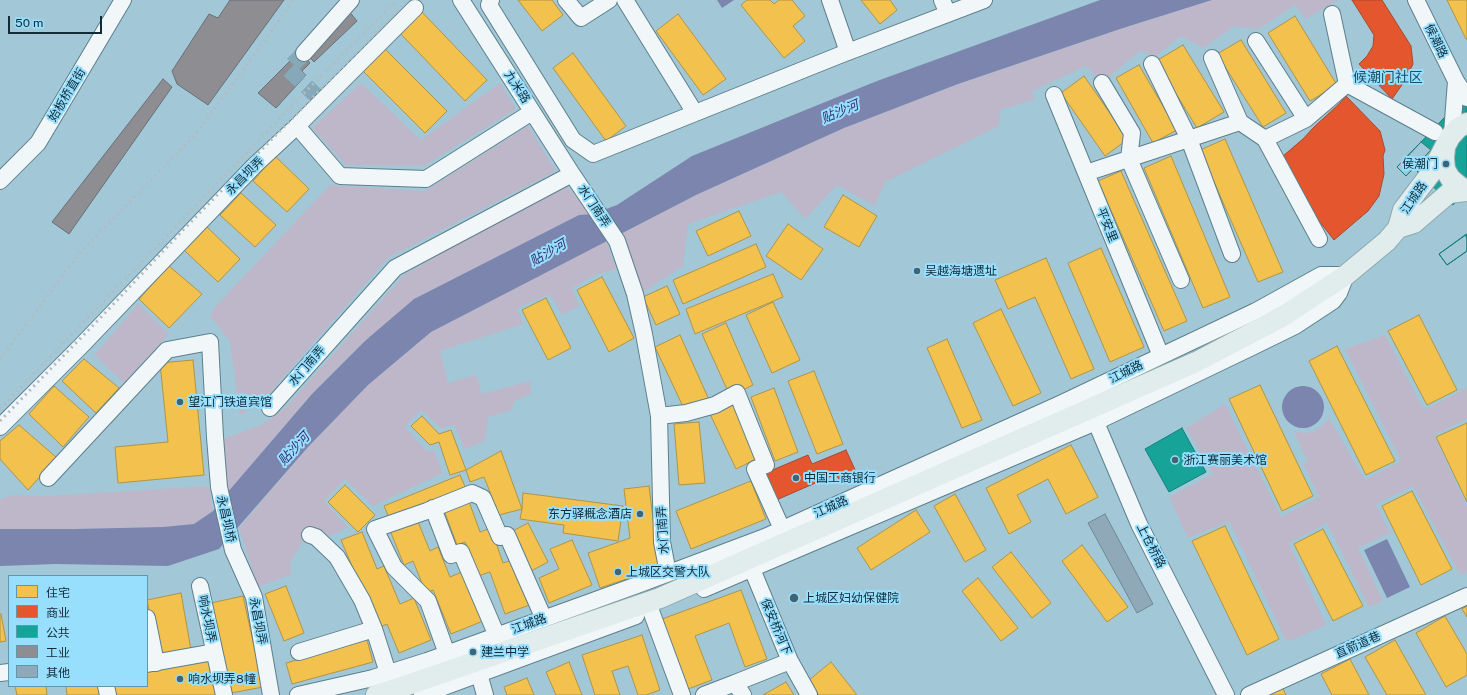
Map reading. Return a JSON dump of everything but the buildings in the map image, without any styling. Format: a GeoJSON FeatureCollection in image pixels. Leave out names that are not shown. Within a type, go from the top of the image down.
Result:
{"type":"FeatureCollection","features":[{"type":"Feature","properties":{"kind":"main road","name":"江城路"},"geometry":{"type":"LineString","coordinates":[[1450,134],[1444,158],[1445,169],[1454,182],[1467,191]]}},
{"type":"Feature","properties":{"kind":"main road","name":"江城路"},"geometry":{"type":"LineString","coordinates":[[376,695],[660,598],[1196,362],[1282,318],[1346,275],[1376,251],[1398,228],[1403,210],[1431,173],[1450,134]]}},
{"type":"Feature","properties":{"kind":"main road","name":"江城路"},"geometry":{"type":"LineString","coordinates":[[1398,228],[1414,223],[1449,193],[1467,191]]}},
{"type":"Feature","properties":{"kind":"street"},"geometry":{"type":"LineString","coordinates":[[304,53],[351,0]]}},
{"type":"Feature","properties":{"kind":"street","name":"九米路"},"geometry":{"type":"LineString","coordinates":[[461,0],[572,174]]}},
{"type":"Feature","properties":{"kind":"street"},"geometry":{"type":"LineString","coordinates":[[491,0],[489,5],[573,140],[593,154],[848,52],[945,7],[984,0]]}},
{"type":"Feature","properties":{"kind":"street"},"geometry":{"type":"LineString","coordinates":[[566,0],[580,18],[609,0]]}},
{"type":"Feature","properties":{"kind":"street"},"geometry":{"type":"LineString","coordinates":[[625,0],[695,113]]}},
{"type":"Feature","properties":{"kind":"street"},"geometry":{"type":"LineString","coordinates":[[830,0],[848,52]]}},
{"type":"Feature","properties":{"kind":"street","name":"候潮路"},"geometry":{"type":"LineString","coordinates":[[1416,0],[1456,81],[1467,98]]}},
{"type":"Feature","properties":{"kind":"street","name":"始板桥直街"},"geometry":{"type":"LineString","coordinates":[[0,182],[38,143],[115,4]]}},
{"type":"Feature","properties":{"kind":"street","name":"永昌坝弄"},"geometry":{"type":"LineString","coordinates":[[0,427],[80,347],[255,165],[297,126],[415,8]]}},
{"type":"Feature","properties":{"kind":"street"},"geometry":{"type":"LineString","coordinates":[[1332,14],[1347,84]]}},
{"type":"Feature","properties":{"kind":"street"},"geometry":{"type":"LineString","coordinates":[[1256,41],[1306,119]]}},
{"type":"Feature","properties":{"kind":"street"},"geometry":{"type":"LineString","coordinates":[[1212,58],[1240,122],[1265,139],[1319,239]]}},
{"type":"Feature","properties":{"kind":"street"},"geometry":{"type":"LineString","coordinates":[[1152,64],[1189,139],[1232,254]]}},
{"type":"Feature","properties":{"kind":"street"},"geometry":{"type":"LineString","coordinates":[[1347,84],[1450,134],[1456,81]]}},
{"type":"Feature","properties":{"kind":"street"},"geometry":{"type":"LineString","coordinates":[[1102,83],[1132,133],[1129,159],[1181,280]]}},
{"type":"Feature","properties":{"kind":"street"},"geometry":{"type":"LineString","coordinates":[[1265,139],[1306,119],[1347,84]]}},
{"type":"Feature","properties":{"kind":"street","name":"平安里"},"geometry":{"type":"LineString","coordinates":[[1054,95],[1161,356]]}},
{"type":"Feature","properties":{"kind":"street"},"geometry":{"type":"LineString","coordinates":[[297,126],[340,176],[426,179],[532,112]]}},
{"type":"Feature","properties":{"kind":"street"},"geometry":{"type":"LineString","coordinates":[[1086,173],[1240,122]]}},
{"type":"Feature","properties":{"kind":"street","name":"水门南弄"},"geometry":{"type":"LineString","coordinates":[[270,408],[395,268],[572,174],[595,206],[617,241],[635,294],[659,416],[662,542],[668,573]]}},
{"type":"Feature","properties":{"kind":"street","name":"江城路"},"geometry":{"type":"LineString","coordinates":[[422,695],[651,611],[752,569],[1090,408],[1161,356],[1256,311],[1321,275],[1346,275]]}},
{"type":"Feature","properties":{"kind":"street","name":"永昌坝桥"},"geometry":{"type":"LineString","coordinates":[[48,478],[167,350],[210,342],[219,487],[233,550]]}},
{"type":"Feature","properties":{"kind":"street"},"geometry":{"type":"LineString","coordinates":[[659,416],[686,413],[715,404],[737,393],[766,465],[755,469],[782,529]]}},
{"type":"Feature","properties":{"kind":"street","name":"江城路"},"geometry":{"type":"LineString","coordinates":[[298,695],[373,678],[447,654],[544,619],[782,529],[1090,408]]}},
{"type":"Feature","properties":{"kind":"street","name":"上仓桥路"},"geometry":{"type":"LineString","coordinates":[[1090,408],[1139,524],[1226,695]]}},
{"type":"Feature","properties":{"kind":"street"},"geometry":{"type":"LineString","coordinates":[[447,654],[428,601],[394,567],[374,529],[472,493],[483,498],[500,537],[507,535],[544,619]]}},
{"type":"Feature","properties":{"kind":"street"},"geometry":{"type":"LineString","coordinates":[[433,508],[451,555],[461,552],[497,636]]}},
{"type":"Feature","properties":{"kind":"street"},"geometry":{"type":"LineString","coordinates":[[310,535],[316,537],[337,557],[362,600],[374,629],[388,673]]}},
{"type":"Feature","properties":{"kind":"street","name":"永昌坝弄"},"geometry":{"type":"LineString","coordinates":[[233,550],[254,597],[271,695]]}},
{"type":"Feature","properties":{"kind":"street","name":"保安桥河下"},"geometry":{"type":"LineString","coordinates":[[704,695],[739,689],[790,661],[752,569]]}},
{"type":"Feature","properties":{"kind":"street","name":"响水坝弄"},"geometry":{"type":"LineString","coordinates":[[200,586],[224,695]]}},
{"type":"Feature","properties":{"kind":"street","name":"直箭道巷"},"geometry":{"type":"LineString","coordinates":[[1249,695],[1467,596]]}},
{"type":"Feature","properties":{"kind":"street"},"geometry":{"type":"LineString","coordinates":[[651,611],[682,695]]}},
{"type":"Feature","properties":{"kind":"street"},"geometry":{"type":"LineString","coordinates":[[148,629],[151,663]]}},
{"type":"Feature","properties":{"kind":"street"},"geometry":{"type":"LineString","coordinates":[[299,652],[374,629]]}},
{"type":"Feature","properties":{"kind":"street","name":"响水坝弄"},"geometry":{"type":"LineString","coordinates":[[151,663],[214,652]]}},
{"type":"Feature","properties":{"kind":"street"},"geometry":{"type":"LineString","coordinates":[[790,661],[809,695]]}},
{"type":"Feature","properties":{"kind":"street"},"geometry":{"type":"LineString","coordinates":[[479,674],[485,695]]}},
{"type":"Feature","properties":{"kind":"shaded area"},"geometry":{"type":"Polygon","coordinates":[[[1212,0],[1338,0],[1306,19],[1295,5],[1259,29],[1233,27],[1203,48],[1181,36],[1156,56],[1140,51],[1102,83],[1086,66],[1032,91],[1034,100],[1000,110],[999,126],[885,182],[875,206],[837,185],[805,219],[781,192],[688,224],[683,266],[643,292],[619,234],[696,195],[844,128],[958,84],[1120,29],[1212,0]]]}},
{"type":"Feature","properties":{"kind":"shaded area"},"geometry":{"type":"Polygon","coordinates":[[[361,83],[421,140],[500,83],[516,109],[424,166],[346,165],[312,128],[361,83]]]}},
{"type":"Feature","properties":{"kind":"shaded area"},"geometry":{"type":"Polygon","coordinates":[[[528,126],[556,171],[388,258],[269,394],[240,415],[230,341],[210,316],[215,307],[330,185],[425,191],[528,126]]]}},
{"type":"Feature","properties":{"kind":"shaded area"},"geometry":{"type":"Polygon","coordinates":[[[563,182],[592,214],[579,215],[414,299],[366,340],[312,394],[227,493],[220,440],[263,424],[285,408],[404,275],[563,182]]]}},
{"type":"Feature","properties":{"kind":"shaded area"},"geometry":{"type":"Polygon","coordinates":[[[606,240],[616,269],[595,275],[572,288],[579,306],[562,315],[550,294],[517,308],[523,324],[440,351],[448,383],[476,375],[482,394],[530,381],[531,394],[514,401],[512,410],[488,417],[485,441],[465,449],[454,425],[441,428],[421,410],[405,427],[427,451],[434,450],[443,473],[373,506],[345,479],[324,501],[348,527],[330,536],[311,527],[290,563],[292,574],[258,587],[239,528],[308,447],[368,385],[431,332],[606,240]]]}},
{"type":"Feature","properties":{"kind":"shaded area"},"geometry":{"type":"Polygon","coordinates":[[[138,304],[169,334],[124,383],[94,355],[138,304]]]}},
{"type":"Feature","properties":{"kind":"shaded area"},"geometry":{"type":"Polygon","coordinates":[[[1385,335],[1424,410],[1467,388],[1467,419],[1434,435],[1467,507],[1467,572],[1462,575],[1458,571],[1413,486],[1376,504],[1390,533],[1358,548],[1383,601],[1369,607],[1327,523],[1289,543],[1326,625],[1290,641],[1285,639],[1229,521],[1188,538],[1169,497],[1213,474],[1186,428],[1225,404],[1281,517],[1319,497],[1304,465],[1307,461],[1294,431],[1304,433],[1313,432],[1324,424],[1329,418],[1365,480],[1401,461],[1345,349],[1385,335]]]}},
{"type":"Feature","properties":{"kind":"shaded area"},"geometry":{"type":"Polygon","coordinates":[[[209,486],[213,511],[194,524],[163,527],[0,529],[0,499],[12,495],[44,496],[209,486]]]}},
{"type":"Feature","properties":{"kind":"water"},"geometry":{"type":"Polygon","coordinates":[[[717,0],[734,0],[722,8],[717,0]]]}},
{"type":"Feature","properties":{"kind":"water","name":"贴沙河"},"geometry":{"type":"Polygon","coordinates":[[[1100,0],[1212,0],[1120,29],[958,84],[844,128],[696,195],[431,332],[368,385],[308,447],[219,549],[168,566],[56,564],[0,566],[0,529],[163,527],[194,524],[213,511],[312,394],[366,340],[414,299],[579,215],[592,214],[617,205],[692,156],[877,81],[1100,0]]]}},
{"type":"Feature","properties":{"kind":"water"},"geometry":{"type":"Polygon","coordinates":[[[1299,386],[1307,386],[1315,389],[1321,395],[1324,407],[1321,419],[1315,425],[1307,428],[1299,428],[1291,425],[1285,419],[1282,411],[1282,403],[1285,395],[1291,389],[1299,386]]]}},
{"type":"Feature","properties":{"kind":"water"},"geometry":{"type":"Polygon","coordinates":[[[1387,539],[1410,587],[1387,598],[1364,550],[1387,539]]]}},
{"type":"Feature","properties":{"kind":"tunnel"},"geometry":{"type":"LineString","coordinates":[[304,53],[288,69],[322,101]]}},
{"type":"Feature","properties":{"kind":"railway"},"geometry":{"type":"LineString","coordinates":[[0,359],[79,254],[193,137],[294,0]]}},
{"type":"Feature","properties":{"kind":"railway"},"geometry":{"type":"LineString","coordinates":[[0,409],[308,89],[397,0]]}},
{"type":"Feature","properties":{"kind":"railway"},"geometry":{"type":"LineString","coordinates":[[0,421],[184,229],[408,0]]}},
{"type":"Feature","properties":{"kind":"place","name":"侯潮门"},"geometry":{"type":"Point","coordinates":[1446,164]}},
{"type":"Feature","properties":{"kind":"place","name":"吴越海塘遗址"},"geometry":{"type":"Point","coordinates":[917,271]}},
{"type":"Feature","properties":{"kind":"place","name":"望江门铁道宾馆"},"geometry":{"type":"Point","coordinates":[180,402]}},
{"type":"Feature","properties":{"kind":"place","name":"浙江赛丽美术馆"},"geometry":{"type":"Point","coordinates":[1175,460]}},
{"type":"Feature","properties":{"kind":"place","name":"中国工商银行"},"geometry":{"type":"Point","coordinates":[796,478]}},
{"type":"Feature","properties":{"kind":"place","name":"东方驿概念酒店"},"geometry":{"type":"Point","coordinates":[640,514]}},
{"type":"Feature","properties":{"kind":"place","name":"上城区交警大队"},"geometry":{"type":"Point","coordinates":[618,572]}},
{"type":"Feature","properties":{"kind":"place","name":"上城区妇幼保健院"},"geometry":{"type":"Point","coordinates":[794,598]}},
{"type":"Feature","properties":{"kind":"place","name":"建兰中学"},"geometry":{"type":"Point","coordinates":[473,652]}},
{"type":"Feature","properties":{"kind":"place","name":"响水坝弄8幢"},"geometry":{"type":"Point","coordinates":[180,679]}},
{"type":"Feature","properties":{"kind":"district","name":"候潮门社区"},"geometry":{"type":"Point","coordinates":[1388,78]}}]}
